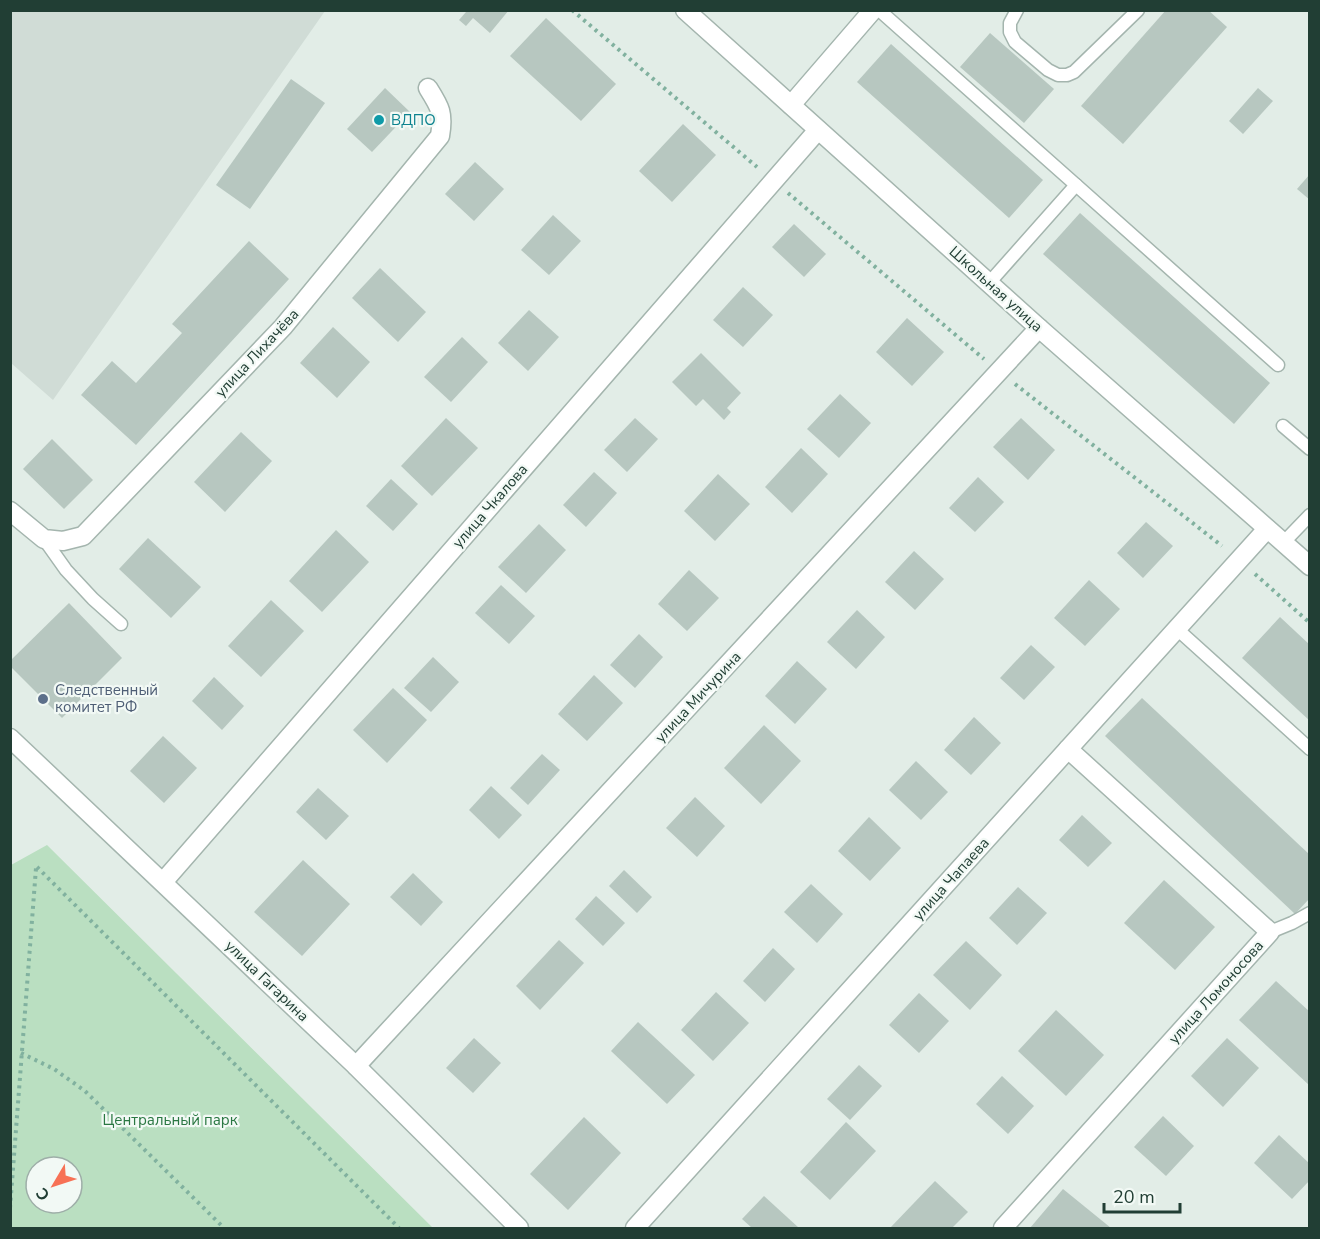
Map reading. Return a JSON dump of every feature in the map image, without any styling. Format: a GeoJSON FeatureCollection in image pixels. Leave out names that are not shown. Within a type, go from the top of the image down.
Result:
{"type":"FeatureCollection","features":[{"type":"Feature","properties":{"kind":"street","name":"Школьная улица"},"geometry":{"type":"LineString","coordinates":[[685,10],[1039,328],[1310,566]]}},
{"type":"Feature","properties":{"kind":"street"},"geometry":{"type":"LineString","coordinates":[[792,105],[873,10]]}},
{"type":"Feature","properties":{"kind":"street","name":"улица Лихачёва"},"geometry":{"type":"LineString","coordinates":[[44,539],[63,542],[83,536],[282,327],[440,136],[442,123],[440,106],[428,88]]}},
{"type":"Feature","properties":{"kind":"street","name":"улица Чкалова"},"geometry":{"type":"LineString","coordinates":[[163,882],[818,129]]}},
{"type":"Feature","properties":{"kind":"street","name":"улица Мичурина"},"geometry":{"type":"LineString","coordinates":[[356,1066],[1039,328]]}},
{"type":"Feature","properties":{"kind":"street"},"geometry":{"type":"LineString","coordinates":[[10,511],[44,539]]}},
{"type":"Feature","properties":{"kind":"street","name":"улица Чапаева"},"geometry":{"type":"LineString","coordinates":[[635,1228],[1267,529]]}},
{"type":"Feature","properties":{"kind":"street","name":"улица Гагарина"},"geometry":{"type":"LineString","coordinates":[[10,738],[356,1066],[519,1228]]}},
{"type":"Feature","properties":{"kind":"street","name":"улица Ломоносова"},"geometry":{"type":"LineString","coordinates":[[1003,1228],[1270,932],[1068,749]]}},
{"type":"Feature","properties":{"kind":"lane"},"geometry":{"type":"LineString","coordinates":[[879,10],[1278,365]]}},
{"type":"Feature","properties":{"kind":"lane"},"geometry":{"type":"LineString","coordinates":[[1017,10],[1010,23],[1015,42],[1048,70],[1058,75],[1074,72],[1138,10]]}},
{"type":"Feature","properties":{"kind":"lane"},"geometry":{"type":"LineString","coordinates":[[989,283],[1076,185]]}},
{"type":"Feature","properties":{"kind":"lane"},"geometry":{"type":"LineString","coordinates":[[1283,426],[1310,449]]}},
{"type":"Feature","properties":{"kind":"lane"},"geometry":{"type":"LineString","coordinates":[[1283,543],[1310,515]]}},
{"type":"Feature","properties":{"kind":"lane"},"geometry":{"type":"LineString","coordinates":[[44,539],[93,600],[121,624]]}},
{"type":"Feature","properties":{"kind":"lane"},"geometry":{"type":"LineString","coordinates":[[1177,629],[1310,749]]}},
{"type":"Feature","properties":{"kind":"lane"},"geometry":{"type":"LineString","coordinates":[[1270,932],[1310,913]]}},
{"type":"Feature","properties":{"kind":"path"},"geometry":{"type":"LineString","coordinates":[[572,10],[999,371],[1239,560],[1310,622]]}},
{"type":"Feature","properties":{"kind":"path"},"geometry":{"type":"LineString","coordinates":[[10,1208],[36,867],[399,1228]]}},
{"type":"Feature","properties":{"kind":"path"},"geometry":{"type":"LineString","coordinates":[[21,1053],[54,1069],[85,1091],[224,1228]]}},
{"type":"Feature","properties":{"kind":"shaded area"},"geometry":{"type":"Polygon","coordinates":[[[11,10],[325,11],[53,400],[11,363],[11,10]]]}},
{"type":"Feature","properties":{"kind":"green space","name":"Центральный парк"},"geometry":{"type":"Polygon","coordinates":[[[47,845],[433,1228],[11,1228],[11,865],[47,845]]]}},
{"type":"Feature","properties":{"kind":"building"},"geometry":{"type":"Polygon","coordinates":[[[464,10],[509,10],[490,33],[473,18],[466,26],[459,20],[466,12],[464,10]]]}},
{"type":"Feature","properties":{"kind":"building"},"geometry":{"type":"Polygon","coordinates":[[[1166,10],[1208,10],[1227,27],[1123,144],[1081,106],[1166,10]]]}},
{"type":"Feature","properties":{"kind":"building"},"geometry":{"type":"Polygon","coordinates":[[[546,18],[616,84],[581,121],[510,56],[546,18]]]}},
{"type":"Feature","properties":{"kind":"building"},"geometry":{"type":"Polygon","coordinates":[[[990,33],[1054,89],[1024,123],[960,67],[990,33]]]}},
{"type":"Feature","properties":{"kind":"building"},"geometry":{"type":"Polygon","coordinates":[[[891,44],[1043,180],[1009,218],[857,82],[891,44]]]}},
{"type":"Feature","properties":{"kind":"building"},"geometry":{"type":"Polygon","coordinates":[[[291,79],[325,103],[250,209],[216,185],[291,79]]]}},
{"type":"Feature","properties":{"kind":"building","name":"ВДПО"},"geometry":{"type":"Polygon","coordinates":[[[385,88],[410,112],[372,152],[347,129],[385,88]]]}},
{"type":"Feature","properties":{"kind":"building"},"geometry":{"type":"Polygon","coordinates":[[[1258,88],[1273,101],[1243,134],[1229,121],[1258,88]]]}},
{"type":"Feature","properties":{"kind":"building"},"geometry":{"type":"Polygon","coordinates":[[[683,124],[716,155],[672,202],[639,171],[683,124]]]}},
{"type":"Feature","properties":{"kind":"building"},"geometry":{"type":"Polygon","coordinates":[[[475,162],[504,189],[474,221],[445,194],[475,162]]]}},
{"type":"Feature","properties":{"kind":"building"},"geometry":{"type":"Polygon","coordinates":[[[1310,174],[1310,200],[1297,189],[1310,174]]]}},
{"type":"Feature","properties":{"kind":"building"},"geometry":{"type":"Polygon","coordinates":[[[1080,213],[1270,383],[1234,424],[1043,254],[1080,213]]]}},
{"type":"Feature","properties":{"kind":"building"},"geometry":{"type":"Polygon","coordinates":[[[553,215],[581,241],[549,275],[521,250],[553,215]]]}},
{"type":"Feature","properties":{"kind":"building"},"geometry":{"type":"Polygon","coordinates":[[[794,224],[826,254],[804,277],[772,247],[794,224]]]}},
{"type":"Feature","properties":{"kind":"building"},"geometry":{"type":"Polygon","coordinates":[[[249,241],[289,279],[136,445],[81,395],[112,361],[136,383],[182,333],[172,324],[249,241]]]}},
{"type":"Feature","properties":{"kind":"building"},"geometry":{"type":"Polygon","coordinates":[[[380,268],[426,312],[398,342],[352,298],[380,268]]]}},
{"type":"Feature","properties":{"kind":"building"},"geometry":{"type":"Polygon","coordinates":[[[743,287],[773,315],[743,347],[713,320],[743,287]]]}},
{"type":"Feature","properties":{"kind":"building"},"geometry":{"type":"Polygon","coordinates":[[[529,310],[559,337],[528,371],[498,343],[529,310]]]}},
{"type":"Feature","properties":{"kind":"building"},"geometry":{"type":"Polygon","coordinates":[[[907,318],[944,352],[912,386],[876,352],[907,318]]]}},
{"type":"Feature","properties":{"kind":"building"},"geometry":{"type":"Polygon","coordinates":[[[333,327],[370,362],[337,398],[300,363],[333,327]]]}},
{"type":"Feature","properties":{"kind":"building"},"geometry":{"type":"Polygon","coordinates":[[[462,337],[488,362],[451,402],[424,377],[462,337]]]}},
{"type":"Feature","properties":{"kind":"building"},"geometry":{"type":"Polygon","coordinates":[[[701,353],[741,393],[727,408],[731,412],[724,420],[703,399],[696,406],[672,382],[701,353]]]}},
{"type":"Feature","properties":{"kind":"building"},"geometry":{"type":"Polygon","coordinates":[[[840,394],[871,423],[839,458],[807,429],[840,394]]]}},
{"type":"Feature","properties":{"kind":"building"},"geometry":{"type":"Polygon","coordinates":[[[446,418],[478,448],[432,496],[401,466],[446,418]]]}},
{"type":"Feature","properties":{"kind":"building"},"geometry":{"type":"Polygon","coordinates":[[[635,418],[658,439],[627,472],[604,450],[635,418]]]}},
{"type":"Feature","properties":{"kind":"building"},"geometry":{"type":"Polygon","coordinates":[[[1021,418],[1055,450],[1028,480],[993,447],[1021,418]]]}},
{"type":"Feature","properties":{"kind":"building"},"geometry":{"type":"Polygon","coordinates":[[[241,432],[272,461],[225,512],[194,482],[241,432]]]}},
{"type":"Feature","properties":{"kind":"building"},"geometry":{"type":"Polygon","coordinates":[[[52,439],[93,480],[64,509],[23,469],[52,439]]]}},
{"type":"Feature","properties":{"kind":"building"},"geometry":{"type":"Polygon","coordinates":[[[801,448],[828,474],[792,513],[765,487],[801,448]]]}},
{"type":"Feature","properties":{"kind":"building"},"geometry":{"type":"Polygon","coordinates":[[[594,472],[617,493],[586,527],[563,505],[594,472]]]}},
{"type":"Feature","properties":{"kind":"building"},"geometry":{"type":"Polygon","coordinates":[[[718,474],[750,504],[715,541],[684,511],[718,474]]]}},
{"type":"Feature","properties":{"kind":"building"},"geometry":{"type":"Polygon","coordinates":[[[978,477],[1004,502],[975,532],[949,508],[978,477]]]}},
{"type":"Feature","properties":{"kind":"building"},"geometry":{"type":"Polygon","coordinates":[[[391,479],[418,504],[393,531],[366,506],[391,479]]]}},
{"type":"Feature","properties":{"kind":"building"},"geometry":{"type":"Polygon","coordinates":[[[1146,522],[1173,546],[1143,578],[1117,553],[1146,522]]]}},
{"type":"Feature","properties":{"kind":"building"},"geometry":{"type":"Polygon","coordinates":[[[539,524],[566,550],[526,593],[498,567],[539,524]]]}},
{"type":"Feature","properties":{"kind":"building"},"geometry":{"type":"Polygon","coordinates":[[[336,530],[369,562],[322,612],[289,581],[336,530]]]}},
{"type":"Feature","properties":{"kind":"building"},"geometry":{"type":"Polygon","coordinates":[[[148,538],[201,587],[171,618],[119,569],[148,538]]]}},
{"type":"Feature","properties":{"kind":"building"},"geometry":{"type":"Polygon","coordinates":[[[914,551],[944,579],[915,610],[885,582],[914,551]]]}},
{"type":"Feature","properties":{"kind":"building"},"geometry":{"type":"Polygon","coordinates":[[[689,570],[719,598],[687,631],[658,604],[689,570]]]}},
{"type":"Feature","properties":{"kind":"building"},"geometry":{"type":"Polygon","coordinates":[[[1089,580],[1120,609],[1085,646],[1054,618],[1089,580]]]}},
{"type":"Feature","properties":{"kind":"building"},"geometry":{"type":"Polygon","coordinates":[[[501,585],[535,616],[509,644],[475,613],[501,585]]]}},
{"type":"Feature","properties":{"kind":"building"},"geometry":{"type":"Polygon","coordinates":[[[271,600],[304,631],[261,677],[228,646],[271,600]]]}},
{"type":"Feature","properties":{"kind":"building"},"geometry":{"type":"Polygon","coordinates":[[[69,603],[122,658],[62,718],[10,666],[10,661],[69,603]]]}},
{"type":"Feature","properties":{"kind":"building"},"geometry":{"type":"Polygon","coordinates":[[[857,610],[885,637],[856,669],[827,642],[857,610]]]}},
{"type":"Feature","properties":{"kind":"building"},"geometry":{"type":"Polygon","coordinates":[[[1280,617],[1310,645],[1310,721],[1242,658],[1280,617]]]}},
{"type":"Feature","properties":{"kind":"building"},"geometry":{"type":"Polygon","coordinates":[[[639,634],[663,657],[635,688],[610,665],[639,634]]]}},
{"type":"Feature","properties":{"kind":"building"},"geometry":{"type":"Polygon","coordinates":[[[1031,645],[1055,667],[1024,700],[1000,678],[1031,645]]]}},
{"type":"Feature","properties":{"kind":"building"},"geometry":{"type":"Polygon","coordinates":[[[433,657],[459,682],[431,712],[404,688],[433,657]]]}},
{"type":"Feature","properties":{"kind":"building"},"geometry":{"type":"Polygon","coordinates":[[[797,661],[827,689],[795,724],[765,696],[797,661]]]}},
{"type":"Feature","properties":{"kind":"building"},"geometry":{"type":"Polygon","coordinates":[[[594,675],[623,703],[587,741],[558,714],[594,675]]]}},
{"type":"Feature","properties":{"kind":"building"},"geometry":{"type":"Polygon","coordinates":[[[214,677],[244,706],[222,730],[192,701],[214,677]]]}},
{"type":"Feature","properties":{"kind":"building"},"geometry":{"type":"Polygon","coordinates":[[[393,688],[427,720],[387,763],[353,730],[393,688]]]}},
{"type":"Feature","properties":{"kind":"building"},"geometry":{"type":"Polygon","coordinates":[[[1142,698],[1310,855],[1310,898],[1295,914],[1105,736],[1142,698]]]}},
{"type":"Feature","properties":{"kind":"building"},"geometry":{"type":"Polygon","coordinates":[[[974,717],[1001,743],[971,775],[944,750],[974,717]]]}},
{"type":"Feature","properties":{"kind":"building"},"geometry":{"type":"Polygon","coordinates":[[[764,725],[801,761],[761,804],[724,768],[764,725]]]}},
{"type":"Feature","properties":{"kind":"building"},"geometry":{"type":"Polygon","coordinates":[[[163,736],[197,768],[164,803],[130,771],[163,736]]]}},
{"type":"Feature","properties":{"kind":"building"},"geometry":{"type":"Polygon","coordinates":[[[542,754],[560,770],[528,805],[510,788],[542,754]]]}},
{"type":"Feature","properties":{"kind":"building"},"geometry":{"type":"Polygon","coordinates":[[[916,761],[948,792],[921,820],[889,790],[916,761]]]}},
{"type":"Feature","properties":{"kind":"building"},"geometry":{"type":"Polygon","coordinates":[[[491,786],[522,815],[499,839],[469,810],[491,786]]]}},
{"type":"Feature","properties":{"kind":"building"},"geometry":{"type":"Polygon","coordinates":[[[318,788],[349,816],[326,840],[296,812],[318,788]]]}},
{"type":"Feature","properties":{"kind":"building"},"geometry":{"type":"Polygon","coordinates":[[[695,797],[725,826],[697,857],[666,828],[695,797]]]}},
{"type":"Feature","properties":{"kind":"building"},"geometry":{"type":"Polygon","coordinates":[[[1082,815],[1112,843],[1088,867],[1059,840],[1082,815]]]}},
{"type":"Feature","properties":{"kind":"building"},"geometry":{"type":"Polygon","coordinates":[[[869,817],[901,848],[870,881],[838,851],[869,817]]]}},
{"type":"Feature","properties":{"kind":"building"},"geometry":{"type":"Polygon","coordinates":[[[303,860],[350,904],[302,956],[254,912],[303,860]]]}},
{"type":"Feature","properties":{"kind":"building"},"geometry":{"type":"Polygon","coordinates":[[[624,870],[652,897],[637,913],[609,886],[624,870]]]}},
{"type":"Feature","properties":{"kind":"building"},"geometry":{"type":"Polygon","coordinates":[[[413,873],[443,902],[421,926],[390,897],[413,873]]]}},
{"type":"Feature","properties":{"kind":"building"},"geometry":{"type":"Polygon","coordinates":[[[1164,880],[1215,927],[1175,970],[1124,923],[1164,880]]]}},
{"type":"Feature","properties":{"kind":"building"},"geometry":{"type":"Polygon","coordinates":[[[811,884],[843,914],[817,943],[784,912],[811,884]]]}},
{"type":"Feature","properties":{"kind":"building"},"geometry":{"type":"Polygon","coordinates":[[[1018,887],[1047,913],[1017,945],[989,918],[1018,887]]]}},
{"type":"Feature","properties":{"kind":"building"},"geometry":{"type":"Polygon","coordinates":[[[596,896],[625,923],[603,946],[575,919],[596,896]]]}},
{"type":"Feature","properties":{"kind":"building"},"geometry":{"type":"Polygon","coordinates":[[[559,940],[584,963],[540,1010],[516,986],[559,940]]]}},
{"type":"Feature","properties":{"kind":"building"},"geometry":{"type":"Polygon","coordinates":[[[966,941],[1002,975],[970,1010],[933,975],[966,941]]]}},
{"type":"Feature","properties":{"kind":"building"},"geometry":{"type":"Polygon","coordinates":[[[773,948],[795,969],[765,1002],[743,981],[773,948]]]}},
{"type":"Feature","properties":{"kind":"building"},"geometry":{"type":"Polygon","coordinates":[[[1276,981],[1310,1012],[1310,1086],[1239,1020],[1276,981]]]}},
{"type":"Feature","properties":{"kind":"building"},"geometry":{"type":"Polygon","coordinates":[[[716,992],[749,1023],[713,1061],[681,1030],[716,992]]]}},
{"type":"Feature","properties":{"kind":"building"},"geometry":{"type":"Polygon","coordinates":[[[919,993],[949,1021],[919,1053],[889,1025],[919,993]]]}},
{"type":"Feature","properties":{"kind":"building"},"geometry":{"type":"Polygon","coordinates":[[[1056,1010],[1104,1055],[1066,1096],[1018,1051],[1056,1010]]]}},
{"type":"Feature","properties":{"kind":"building"},"geometry":{"type":"Polygon","coordinates":[[[638,1022],[695,1075],[667,1104],[611,1051],[638,1022]]]}},
{"type":"Feature","properties":{"kind":"building"},"geometry":{"type":"Polygon","coordinates":[[[474,1038],[501,1063],[473,1093],[446,1068],[474,1038]]]}},
{"type":"Feature","properties":{"kind":"building"},"geometry":{"type":"Polygon","coordinates":[[[1227,1038],[1259,1068],[1223,1107],[1191,1076],[1227,1038]]]}},
{"type":"Feature","properties":{"kind":"building"},"geometry":{"type":"Polygon","coordinates":[[[859,1065],[882,1086],[850,1120],[827,1099],[859,1065]]]}},
{"type":"Feature","properties":{"kind":"building"},"geometry":{"type":"Polygon","coordinates":[[[1002,1076],[1034,1106],[1008,1134],[976,1104],[1002,1076]]]}},
{"type":"Feature","properties":{"kind":"building"},"geometry":{"type":"Polygon","coordinates":[[[1163,1116],[1194,1146],[1166,1176],[1134,1147],[1163,1116]]]}},
{"type":"Feature","properties":{"kind":"building"},"geometry":{"type":"Polygon","coordinates":[[[584,1117],[621,1153],[568,1210],[530,1174],[584,1117]]]}},
{"type":"Feature","properties":{"kind":"building"},"geometry":{"type":"Polygon","coordinates":[[[846,1122],[876,1151],[830,1200],[800,1172],[846,1122]]]}},
{"type":"Feature","properties":{"kind":"building"},"geometry":{"type":"Polygon","coordinates":[[[1279,1135],[1310,1164],[1310,1180],[1292,1199],[1254,1163],[1279,1135]]]}},
{"type":"Feature","properties":{"kind":"building"},"geometry":{"type":"Polygon","coordinates":[[[935,1181],[968,1212],[952,1228],[890,1228],[935,1181]]]}},
{"type":"Feature","properties":{"kind":"building"},"geometry":{"type":"Polygon","coordinates":[[[1063,1189],[1111,1228],[1030,1228],[1063,1189]]]}},
{"type":"Feature","properties":{"kind":"building"},"geometry":{"type":"Polygon","coordinates":[[[764,1196],[799,1228],[752,1228],[742,1219],[764,1196]]]}},
{"type":"Feature","properties":{"kind":"place","name":"ВДПО"},"geometry":{"type":"Point","coordinates":[379,120]}},
{"type":"Feature","properties":{"kind":"place","name":"Следственный комитет РФ"},"geometry":{"type":"Point","coordinates":[43,699]}}]}
